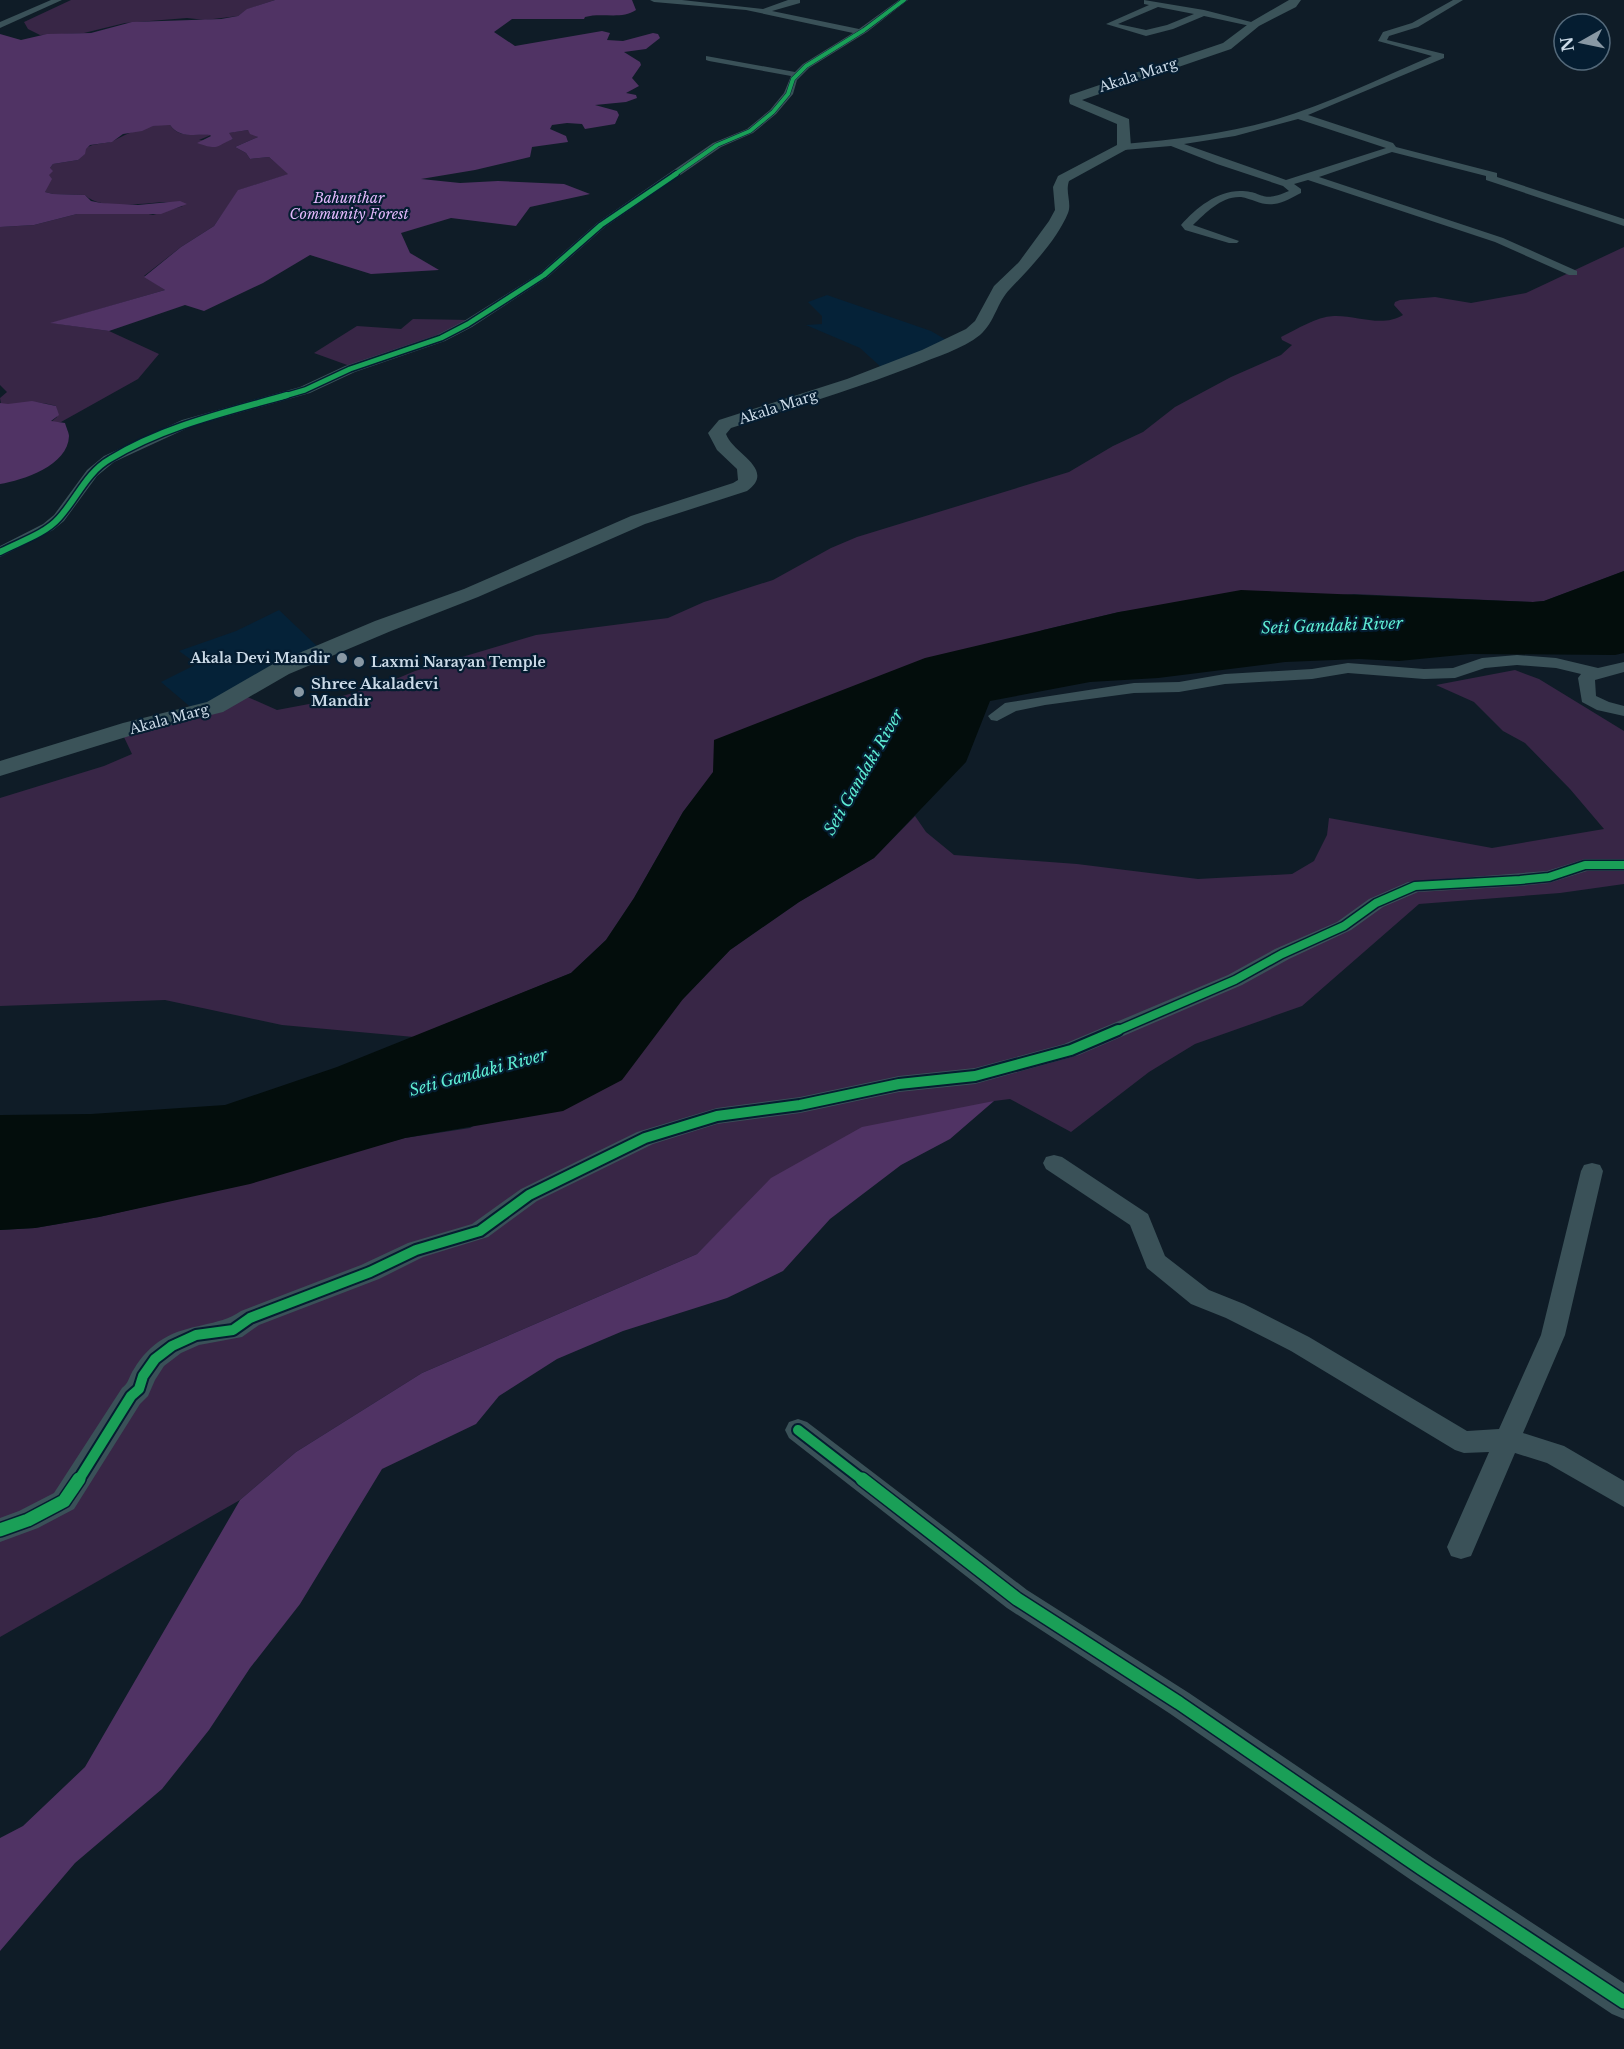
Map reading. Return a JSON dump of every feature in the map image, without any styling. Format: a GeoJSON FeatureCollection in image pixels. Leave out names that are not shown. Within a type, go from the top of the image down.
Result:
{"type":"FeatureCollection","features":[{"type":"Feature","properties":{"kind":"main road","name":"Akala Marg"},"geometry":{"type":"LineString","coordinates":[[0,768],[131,728],[215,707],[281,669],[383,626],[471,594],[638,520],[741,487],[747,482],[748,473],[744,465],[720,444],[717,433],[720,429],[736,420],[854,383],[928,354],[972,333],[981,324],[1000,289],[1025,265],[1056,222],[1062,210],[1060,187],[1063,179],[1124,147],[1124,122],[1080,104],[1075,98],[1227,46],[1255,24],[1292,5],[1295,0]]}},
{"type":"Feature","properties":{"kind":"street"},"geometry":{"type":"LineString","coordinates":[[0,25],[57,0]]}},
{"type":"Feature","properties":{"kind":"street"},"geometry":{"type":"LineString","coordinates":[[654,0],[716,2],[860,32]]}},
{"type":"Feature","properties":{"kind":"street"},"geometry":{"type":"LineString","coordinates":[[763,11],[797,1],[792,0]]}},
{"type":"Feature","properties":{"kind":"street"},"geometry":{"type":"LineString","coordinates":[[0,552],[48,527],[59,518],[92,473],[109,459],[187,423],[306,390],[350,369],[441,338],[468,324],[544,275],[601,225],[717,145],[750,131],[773,112],[788,94],[793,79],[824,53],[860,32],[904,0]]}},
{"type":"Feature","properties":{"kind":"street"},"geometry":{"type":"LineString","coordinates":[[1136,0],[1255,24]]}},
{"type":"Feature","properties":{"kind":"street"},"geometry":{"type":"LineString","coordinates":[[1124,147],[1174,144],[1244,131],[1300,116],[1441,56],[1382,41],[1386,34],[1415,25],[1460,0]]}},
{"type":"Feature","properties":{"kind":"street"},"geometry":{"type":"LineString","coordinates":[[1158,4],[1110,24],[1146,33],[1204,14]]}},
{"type":"Feature","properties":{"kind":"street"},"geometry":{"type":"LineString","coordinates":[[709,58],[798,75]]}},
{"type":"Feature","properties":{"kind":"street"},"geometry":{"type":"LineString","coordinates":[[1300,116],[1389,145],[1392,149]]}},
{"type":"Feature","properties":{"kind":"street"},"geometry":{"type":"LineString","coordinates":[[1174,144],[1285,183],[1298,191],[1274,201],[1265,201],[1241,194],[1228,196],[1209,204],[1187,225],[1189,228],[1233,241]]}},
{"type":"Feature","properties":{"kind":"street"},"geometry":{"type":"LineString","coordinates":[[1285,183],[1392,149],[1459,165],[1493,176],[1490,178],[1624,223]]}},
{"type":"Feature","properties":{"kind":"street"},"geometry":{"type":"LineString","coordinates":[[1309,177],[1499,240],[1573,273]]}},
{"type":"Feature","properties":{"kind":"street"},"geometry":{"type":"LineString","coordinates":[[997,716],[1011,707],[1045,700],[1134,688],[1179,687],[1225,679],[1312,674],[1348,668],[1424,674],[1455,673],[1482,663],[1516,660],[1556,663],[1598,673]]}},
{"type":"Feature","properties":{"kind":"street"},"geometry":{"type":"LineString","coordinates":[[1624,667],[1586,678],[1588,698],[1603,706],[1624,711]]}},
{"type":"Feature","properties":{"kind":"street"},"geometry":{"type":"LineString","coordinates":[[0,1530],[28,1520],[64,1501],[131,1396],[139,1389],[143,1376],[155,1359],[172,1346],[196,1335],[233,1330],[250,1318],[370,1272],[416,1250],[480,1231],[529,1195],[645,1138],[717,1116],[800,1105],[898,1084],[975,1076],[1071,1050],[1235,980],[1282,954],[1344,926],[1376,903],[1415,886],[1520,880],[1549,877],[1585,865],[1624,865]]}},
{"type":"Feature","properties":{"kind":"street"},"geometry":{"type":"LineString","coordinates":[[1054,1163],[1140,1220],[1155,1261],[1200,1297],[1235,1311],[1300,1344],[1464,1442],[1508,1440],[1555,1454],[1624,1495]]}},
{"type":"Feature","properties":{"kind":"street"},"geometry":{"type":"LineString","coordinates":[[1461,1547],[1552,1335],[1592,1171]]}},
{"type":"Feature","properties":{"kind":"street"},"geometry":{"type":"LineString","coordinates":[[798,1430],[1017,1599],[1179,1703],[1422,1869],[1624,2002]]}},
{"type":"Feature","properties":{"kind":"shaded area"},"geometry":{"type":"Polygon","coordinates":[[[71,0],[275,0],[248,9],[238,16],[205,20],[187,18],[125,23],[84,33],[40,35],[28,29],[24,22],[71,0]]]}},
{"type":"Feature","properties":{"kind":"shaded area"},"geometry":{"type":"Polygon","coordinates":[[[155,125],[170,125],[179,133],[211,135],[199,140],[225,142],[233,139],[228,133],[248,130],[258,137],[235,147],[246,153],[250,159],[269,157],[289,174],[239,190],[214,226],[181,247],[144,276],[165,290],[52,323],[109,331],[159,354],[138,379],[61,422],[51,422],[57,417],[56,406],[40,403],[1,404],[0,398],[7,392],[0,385],[0,227],[34,225],[77,214],[144,213],[153,215],[183,206],[169,202],[111,205],[92,200],[85,195],[45,192],[53,164],[78,160],[88,147],[110,142],[140,129],[155,125]]]}},
{"type":"Feature","properties":{"kind":"shaded area"},"geometry":{"type":"Polygon","coordinates":[[[1624,247],[1624,571],[1544,601],[1354,594],[1119,612],[1043,630],[714,772],[683,812],[634,898],[606,940],[571,973],[414,1037],[282,1025],[165,1000],[0,1006],[0,798],[104,766],[132,754],[123,735],[243,695],[277,710],[325,701],[384,684],[415,671],[536,635],[668,618],[704,602],[773,580],[831,548],[857,537],[1069,472],[1113,446],[1143,432],[1175,407],[1231,377],[1281,355],[1292,345],[1282,340],[1281,337],[1313,321],[1334,316],[1378,321],[1395,319],[1403,315],[1394,305],[1400,300],[1435,297],[1471,303],[1526,293],[1624,247]]]}},
{"type":"Feature","properties":{"kind":"shaded area"},"geometry":{"type":"Polygon","coordinates":[[[827,295],[931,331],[948,341],[881,367],[860,348],[806,325],[822,324],[822,316],[808,302],[827,295]]]}},
{"type":"Feature","properties":{"kind":"shaded area"},"geometry":{"type":"Polygon","coordinates":[[[413,319],[470,320],[421,343],[350,366],[314,353],[357,326],[401,329],[413,319]]]}},
{"type":"Feature","properties":{"kind":"shaded area"},"geometry":{"type":"Polygon","coordinates":[[[279,610],[318,647],[194,710],[161,682],[197,664],[179,651],[236,631],[279,610]]]}},
{"type":"Feature","properties":{"kind":"shaded area"},"geometry":{"type":"Polygon","coordinates":[[[1515,670],[1539,679],[1624,731],[1624,884],[1560,893],[1419,904],[1302,1006],[1195,1044],[1149,1072],[1071,1132],[1010,1099],[994,1101],[732,1219],[697,1254],[422,1373],[296,1452],[240,1500],[0,1637],[0,1230],[35,1228],[99,1217],[173,1200],[405,1138],[470,1128],[683,999],[730,950],[799,902],[874,858],[915,816],[926,832],[954,855],[1077,864],[1198,879],[1292,874],[1314,861],[1327,835],[1329,818],[1492,848],[1604,829],[1570,789],[1525,743],[1503,731],[1474,702],[1436,685],[1515,670]]]}},
{"type":"Feature","properties":{"kind":"green space","name":"Bahunthar Community Forest"},"geometry":{"type":"Polygon","coordinates":[[[275,0],[632,0],[636,10],[624,15],[591,16],[584,19],[512,19],[494,32],[515,46],[602,31],[610,33],[607,40],[623,41],[653,33],[658,34],[660,38],[646,49],[624,52],[641,65],[632,78],[639,86],[626,93],[636,95],[637,98],[626,102],[595,105],[617,111],[619,115],[615,124],[585,129],[582,124],[552,125],[550,129],[566,136],[568,142],[532,147],[530,157],[475,170],[421,179],[460,183],[498,181],[564,184],[590,194],[530,207],[516,226],[451,218],[401,233],[410,253],[439,270],[371,274],[310,255],[263,283],[204,311],[185,305],[109,331],[50,323],[165,290],[144,277],[181,247],[214,226],[238,190],[288,174],[269,157],[250,159],[246,153],[235,147],[258,137],[250,134],[248,130],[229,133],[233,139],[210,147],[197,143],[210,135],[183,134],[170,125],[153,126],[142,131],[123,134],[112,142],[90,145],[78,160],[53,164],[50,168],[53,171],[49,175],[52,179],[45,192],[85,195],[91,201],[101,203],[138,205],[180,201],[187,204],[161,214],[77,214],[34,225],[0,227],[0,34],[21,40],[47,34],[91,33],[132,22],[221,19],[238,16],[247,9],[275,0]]]}},
{"type":"Feature","properties":{"kind":"green space"},"geometry":{"type":"Polygon","coordinates":[[[32,401],[56,406],[59,415],[51,421],[65,423],[69,436],[67,447],[61,456],[43,470],[0,484],[0,403],[32,401]]]}},
{"type":"Feature","properties":{"kind":"green space"},"geometry":{"type":"Polygon","coordinates":[[[994,1101],[950,1139],[901,1165],[830,1219],[783,1271],[727,1298],[623,1331],[557,1359],[499,1396],[476,1424],[382,1469],[300,1604],[250,1668],[209,1730],[162,1789],[75,1863],[0,1951],[0,1838],[23,1826],[85,1767],[240,1500],[296,1452],[422,1373],[697,1254],[771,1178],[862,1127],[994,1101]]]}},
{"type":"Feature","properties":{"kind":"water","name":"Seti Gandaki River"},"geometry":{"type":"Polygon","coordinates":[[[1624,571],[1624,653],[1615,655],[1470,654],[1399,661],[1359,659],[1285,662],[1158,678],[1090,682],[990,701],[966,762],[874,858],[799,902],[730,950],[683,999],[622,1080],[563,1111],[405,1138],[250,1184],[99,1217],[35,1228],[0,1230],[0,1115],[91,1114],[225,1105],[337,1067],[571,973],[606,940],[634,898],[683,812],[713,772],[714,740],[925,658],[1119,612],[1241,590],[1533,602],[1544,601],[1624,571]]]}},
{"type":"Feature","properties":{"kind":"cycle path"},"geometry":{"type":"LineString","coordinates":[[0,552],[48,527],[59,518],[92,473],[109,459],[187,423],[305,390],[350,369],[441,338],[468,324],[544,275],[601,225],[717,145],[750,131],[773,112],[788,94],[793,79],[806,66],[864,30],[904,0]]}},
{"type":"Feature","properties":{"kind":"cycle path"},"geometry":{"type":"LineString","coordinates":[[0,1530],[28,1520],[64,1501],[131,1396],[139,1389],[143,1376],[155,1359],[172,1346],[196,1335],[233,1330],[250,1318],[370,1272],[416,1250],[480,1231],[529,1195],[645,1138],[717,1116],[800,1105],[899,1084],[975,1076],[1071,1050],[1235,980],[1282,954],[1344,926],[1376,903],[1415,886],[1520,880],[1549,877],[1585,865],[1624,865]]}},
{"type":"Feature","properties":{"kind":"cycle path"},"geometry":{"type":"LineString","coordinates":[[798,1430],[1017,1599],[1179,1703],[1422,1869],[1624,2002]]}},
{"type":"Feature","properties":{"kind":"place","name":"Akala Devi Mandir"},"geometry":{"type":"Point","coordinates":[342,658]}},
{"type":"Feature","properties":{"kind":"place","name":"Laxmi Narayan Temple"},"geometry":{"type":"Point","coordinates":[359,662]}},
{"type":"Feature","properties":{"kind":"place","name":"Shree Akaladevi Mandir"},"geometry":{"type":"Point","coordinates":[299,692]}}]}
